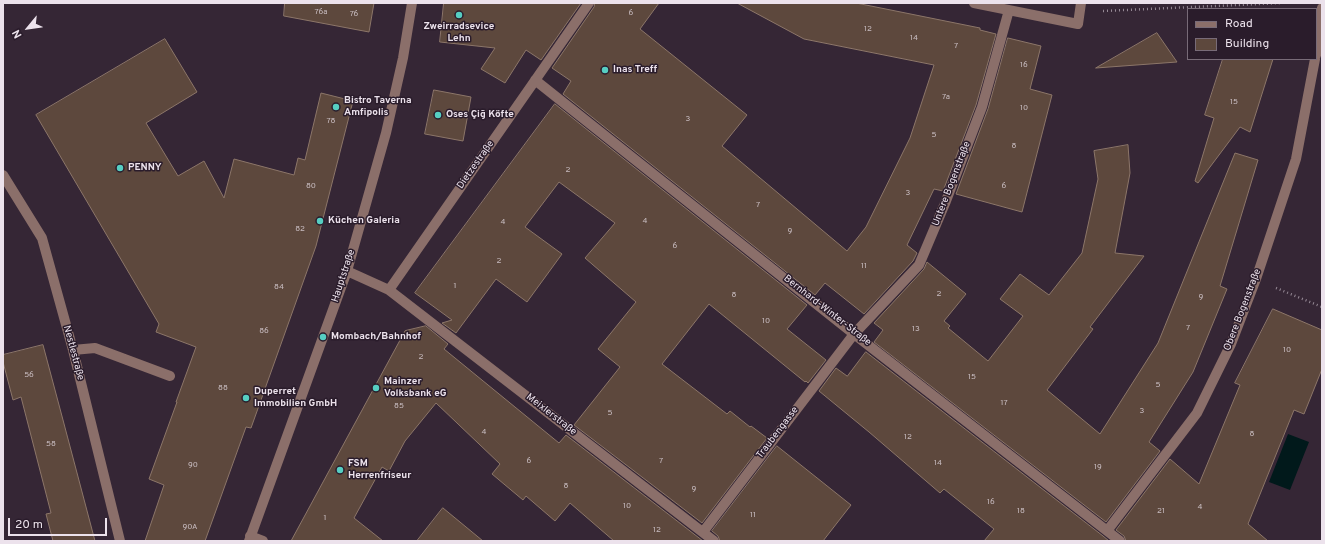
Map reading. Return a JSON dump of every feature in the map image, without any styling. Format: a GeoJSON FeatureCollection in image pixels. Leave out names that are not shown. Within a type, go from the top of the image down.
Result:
{"type":"FeatureCollection","features":[{"type":"Feature","properties":{"kind":"street","name":"Hauptstraße"},"geometry":{"type":"LineString","coordinates":[[249,539],[347,271],[386,133],[403,58],[412,3]]}},
{"type":"Feature","properties":{"kind":"street","name":"Dietzestraße"},"geometry":{"type":"LineString","coordinates":[[389,290],[590,3]]}},
{"type":"Feature","properties":{"kind":"street"},"geometry":{"type":"LineString","coordinates":[[974,3],[1078,24],[1080,7]]}},
{"type":"Feature","properties":{"kind":"street"},"geometry":{"type":"LineString","coordinates":[[1317,47],[1322,8]]}},
{"type":"Feature","properties":{"kind":"street","name":"Untere Bogenstraße"},"geometry":{"type":"LineString","coordinates":[[854,334],[919,265],[946,202],[982,107],[1008,10]]}},
{"type":"Feature","properties":{"kind":"street","name":"Obere Bogenstraße"},"geometry":{"type":"LineString","coordinates":[[1107,531],[1197,413],[1231,344],[1256,279],[1296,159],[1315,60]]}},
{"type":"Feature","properties":{"kind":"street","name":"Bernhard-Winter-Straße"},"geometry":{"type":"LineString","coordinates":[[535,80],[854,334],[1120,541]]}},
{"type":"Feature","properties":{"kind":"street","name":"Nestlestraße"},"geometry":{"type":"LineString","coordinates":[[3,175],[42,238],[73,350],[120,541]]}},
{"type":"Feature","properties":{"kind":"street"},"geometry":{"type":"LineString","coordinates":[[347,271],[389,290]]}},
{"type":"Feature","properties":{"kind":"street","name":"Meixlerstraße"},"geometry":{"type":"LineString","coordinates":[[389,290],[714,541]]}},
{"type":"Feature","properties":{"kind":"street","name":"Traubengasse"},"geometry":{"type":"LineString","coordinates":[[703,532],[854,334]]}},
{"type":"Feature","properties":{"kind":"street"},"geometry":{"type":"LineString","coordinates":[[73,350],[95,348],[170,376]]}},
{"type":"Feature","properties":{"kind":"street"},"geometry":{"type":"LineString","coordinates":[[249,539],[263,541]]}},
{"type":"Feature","properties":{"kind":"path"},"geometry":{"type":"LineString","coordinates":[[1080,7],[1282,3]]}},
{"type":"Feature","properties":{"kind":"path"},"geometry":{"type":"LineString","coordinates":[[1256,279],[1322,307]]}},
{"type":"Feature","properties":{"kind":"shaded area"},"geometry":{"type":"Polygon","coordinates":[[[1288,434],[1309,442],[1290,490],[1269,482],[1288,434]]]}},
{"type":"Feature","properties":{"kind":"building"},"geometry":{"type":"Polygon","coordinates":[[[285,3],[374,3],[369,32],[284,16],[285,3]]]}},
{"type":"Feature","properties":{"kind":"building"},"geometry":{"type":"Polygon","coordinates":[[[444,3],[581,3],[541,60],[526,50],[505,83],[481,69],[495,48],[440,42],[444,3]]]}},
{"type":"Feature","properties":{"kind":"building"},"geometry":{"type":"Polygon","coordinates":[[[595,3],[659,3],[640,29],[747,115],[722,146],[847,251],[866,227],[910,138],[934,65],[804,39],[737,3],[856,3],[980,28],[980,30],[996,34],[976,105],[943,191],[934,189],[907,245],[917,253],[913,261],[864,314],[825,283],[815,295],[563,94],[571,81],[552,68],[594,7],[595,3]]]}},
{"type":"Feature","properties":{"kind":"building"},"geometry":{"type":"Polygon","coordinates":[[[1157,33],[1177,62],[1096,68],[1157,33]]]}},
{"type":"Feature","properties":{"kind":"building"},"geometry":{"type":"Polygon","coordinates":[[[1008,38],[1041,46],[1030,89],[1052,95],[1022,212],[956,194],[988,109],[1008,38]]]}},
{"type":"Feature","properties":{"kind":"building"},"geometry":{"type":"Polygon","coordinates":[[[165,39],[197,92],[146,123],[178,176],[204,161],[224,198],[234,159],[294,175],[298,158],[305,160],[321,93],[353,101],[316,246],[251,428],[246,427],[205,541],[145,541],[164,485],[149,479],[196,347],[156,332],[159,324],[36,115],[165,39]]]}},
{"type":"Feature","properties":{"kind":"building"},"geometry":{"type":"Polygon","coordinates":[[[1223,60],[1273,60],[1250,132],[1240,127],[1198,183],[1195,181],[1214,118],[1205,115],[1223,60]]]}},
{"type":"Feature","properties":{"kind":"building"},"geometry":{"type":"Polygon","coordinates":[[[434,90],[471,97],[463,141],[425,134],[434,90]]]}},
{"type":"Feature","properties":{"kind":"building"},"geometry":{"type":"Polygon","coordinates":[[[555,104],[807,305],[787,329],[826,360],[808,383],[709,304],[662,364],[727,414],[730,411],[767,438],[702,523],[574,425],[620,367],[598,349],[636,302],[585,258],[615,223],[559,182],[525,227],[562,254],[527,302],[496,279],[456,333],[442,323],[452,320],[415,293],[555,104]]]}},
{"type":"Feature","properties":{"kind":"building"},"geometry":{"type":"Polygon","coordinates":[[[1128,145],[1130,173],[1115,253],[1144,256],[1090,327],[1093,329],[1047,390],[1100,434],[1158,343],[1235,153],[1258,160],[1220,286],[1227,289],[1193,372],[1149,442],[1160,451],[1106,522],[874,342],[883,330],[874,323],[924,269],[927,262],[966,294],[944,321],[950,326],[948,328],[988,361],[1023,316],[1000,299],[1020,274],[1049,295],[1082,253],[1098,179],[1094,151],[1128,145]]]}},
{"type":"Feature","properties":{"kind":"building"},"geometry":{"type":"Polygon","coordinates":[[[1273,309],[1322,330],[1322,369],[1304,414],[1294,410],[1248,524],[1268,541],[1126,541],[1124,536],[1116,530],[1170,459],[1199,484],[1240,385],[1235,383],[1273,309]]]}},
{"type":"Feature","properties":{"kind":"building"},"geometry":{"type":"Polygon","coordinates":[[[426,326],[448,344],[444,349],[559,443],[566,435],[703,541],[614,541],[570,503],[555,521],[526,496],[523,500],[492,474],[500,464],[436,403],[405,441],[389,471],[382,467],[354,518],[383,541],[291,541],[405,331],[426,326]]]}},
{"type":"Feature","properties":{"kind":"building"},"geometry":{"type":"Polygon","coordinates":[[[43,345],[95,541],[53,541],[46,514],[51,513],[21,397],[13,400],[3,362],[3,355],[43,345]]]}},
{"type":"Feature","properties":{"kind":"building"},"geometry":{"type":"Polygon","coordinates":[[[866,352],[1109,541],[984,541],[994,529],[944,489],[940,493],[819,391],[836,368],[847,376],[866,352]]]}},
{"type":"Feature","properties":{"kind":"building"},"geometry":{"type":"Polygon","coordinates":[[[777,446],[851,505],[823,541],[720,541],[718,536],[712,531],[777,446]]]}},
{"type":"Feature","properties":{"kind":"building"},"geometry":{"type":"Polygon","coordinates":[[[443,508],[483,541],[417,541],[443,508]]]}},
{"type":"Feature","properties":{"kind":"place","name":"Zweirradsevice Lehn"},"geometry":{"type":"Point","coordinates":[459,15]}},
{"type":"Feature","properties":{"kind":"place","name":"Inas Treff"},"geometry":{"type":"Point","coordinates":[605,70]}},
{"type":"Feature","properties":{"kind":"place","name":"Bistro Taverna Amfipolis"},"geometry":{"type":"Point","coordinates":[336,107]}},
{"type":"Feature","properties":{"kind":"place","name":"Oses Çiğ Köfte"},"geometry":{"type":"Point","coordinates":[438,115]}},
{"type":"Feature","properties":{"kind":"place","name":"PENNY"},"geometry":{"type":"Point","coordinates":[120,168]}},
{"type":"Feature","properties":{"kind":"place","name":"Küchen Galeria"},"geometry":{"type":"Point","coordinates":[320,221]}},
{"type":"Feature","properties":{"kind":"place","name":"Mombach/Bahnhof"},"geometry":{"type":"Point","coordinates":[323,337]}},
{"type":"Feature","properties":{"kind":"place","name":"Mainzer Volksbank eG"},"geometry":{"type":"Point","coordinates":[376,388]}},
{"type":"Feature","properties":{"kind":"place","name":"Duperret Immobilien GmbH"},"geometry":{"type":"Point","coordinates":[246,398]}},
{"type":"Feature","properties":{"kind":"place","name":"FSM Herrenfriseur"},"geometry":{"type":"Point","coordinates":[340,470]}}]}
